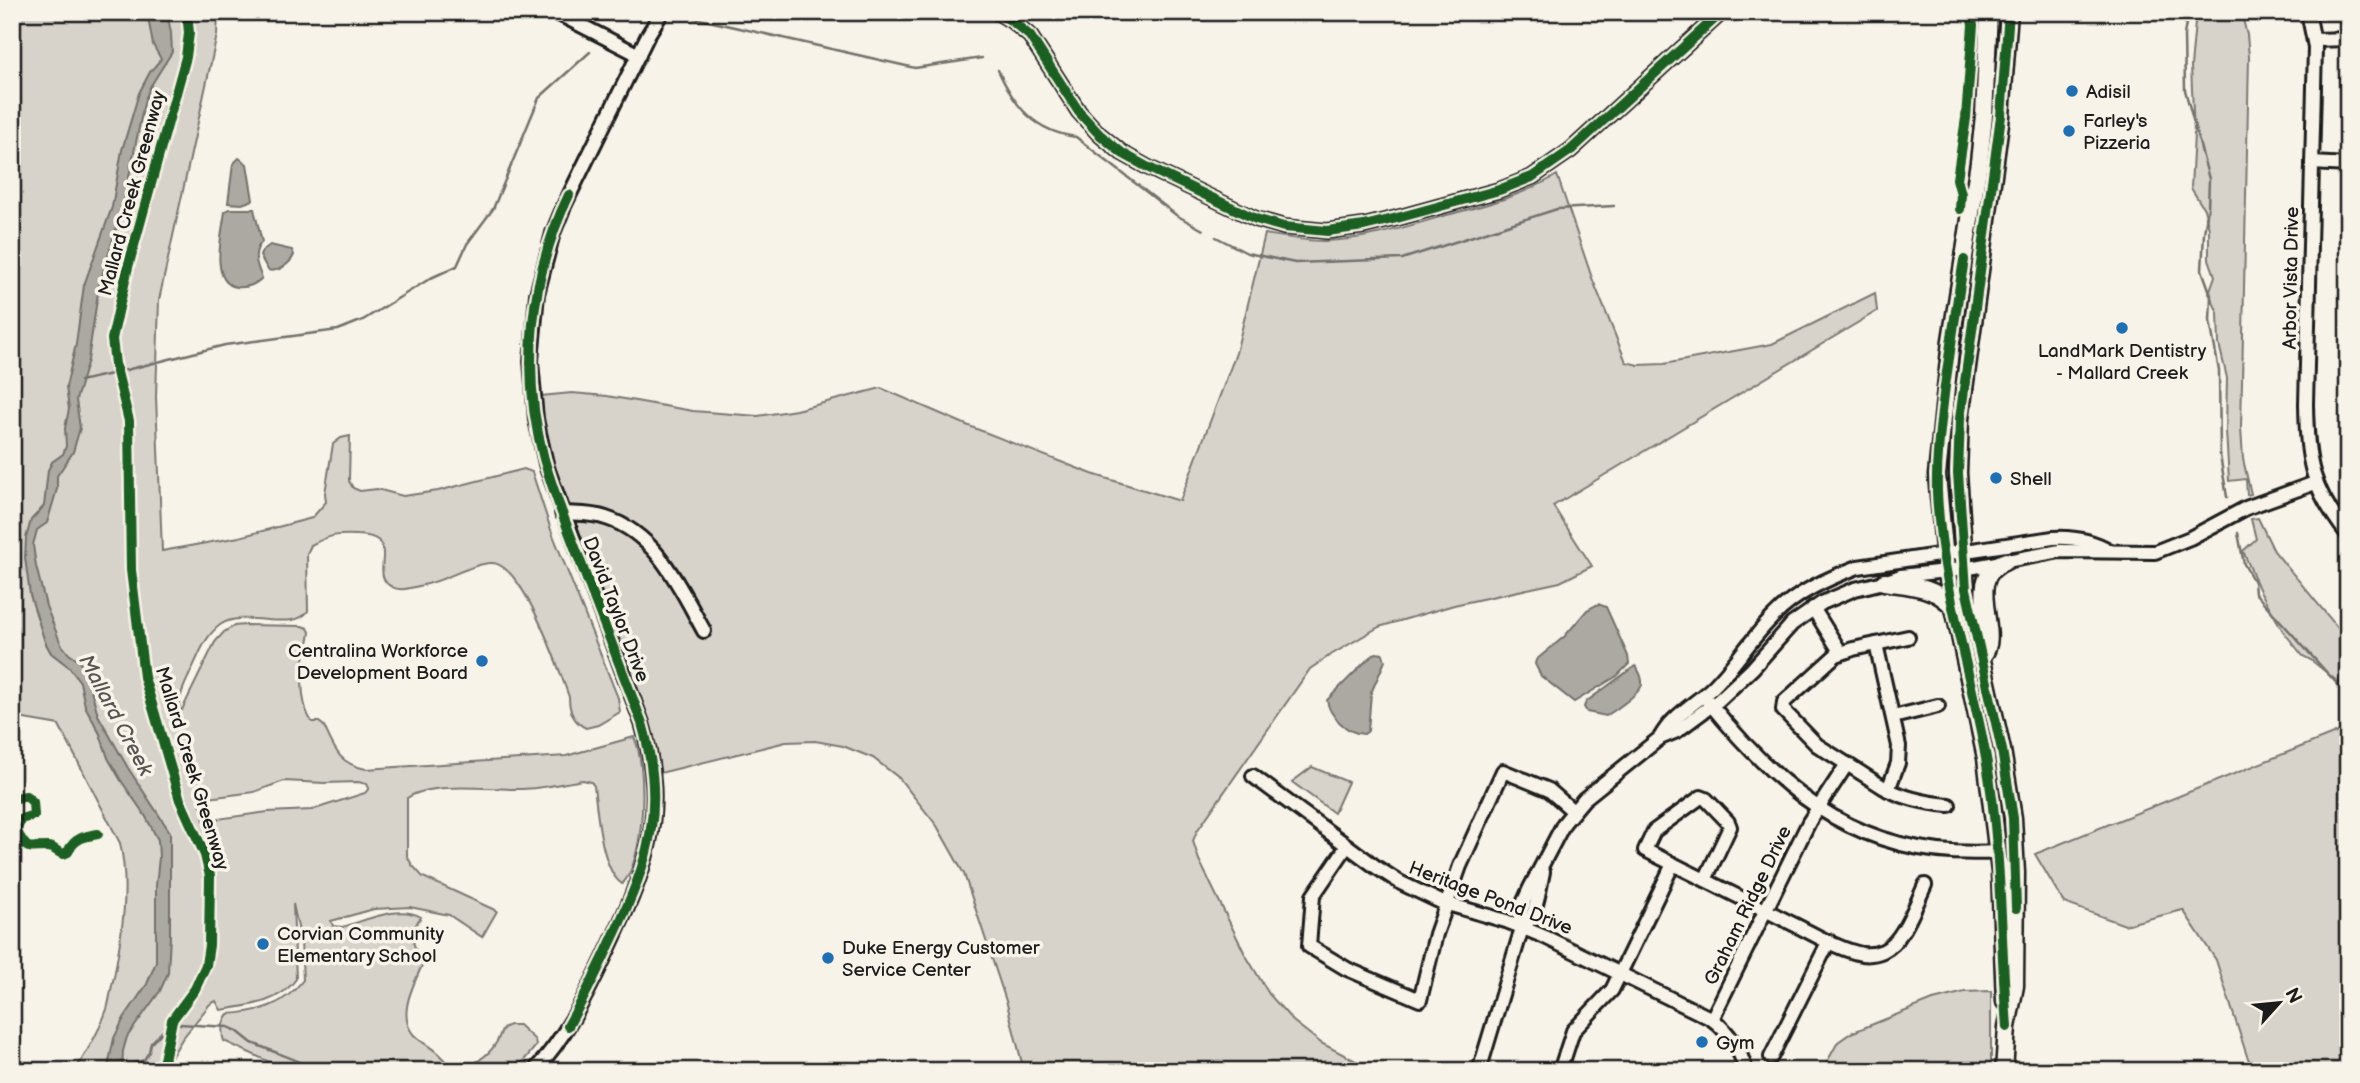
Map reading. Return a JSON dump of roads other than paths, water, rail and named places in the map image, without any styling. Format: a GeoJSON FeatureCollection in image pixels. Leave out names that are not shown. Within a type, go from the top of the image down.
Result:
{"type":"FeatureCollection","features":[{"type":"Feature","properties":{"kind":"main road"},"geometry":{"type":"LineString","coordinates":[[1989,12],[1980,150],[1951,340],[1938,450],[1937,494],[1952,606],[1986,758],[1998,852],[2004,927],[2007,1027],[2004,1071]]}},
{"type":"Feature","properties":{"kind":"main road"},"geometry":{"type":"LineString","coordinates":[[2007,1027],[2015,986],[2016,873],[2013,818],[2002,750],[1966,589],[1958,473],[1960,419],[2001,116],[2009,12]]}},
{"type":"Feature","properties":{"kind":"main road"},"geometry":{"type":"LineString","coordinates":[[1981,657],[1989,646],[1984,598],[1987,577],[1994,567],[2006,561]]}},
{"type":"Feature","properties":{"kind":"main road"},"geometry":{"type":"LineString","coordinates":[[1884,582],[1930,590],[1952,606]]}},
{"type":"Feature","properties":{"kind":"street"},"geometry":{"type":"LineString","coordinates":[[555,12],[639,55]]}},
{"type":"Feature","properties":{"kind":"street","name":"David Taylor Drive"},"geometry":{"type":"LineString","coordinates":[[534,1071],[568,1026],[634,893],[648,848],[653,807],[652,770],[642,723],[562,513],[543,454],[534,407],[531,360],[537,294],[547,251],[564,206],[662,12]]}},
{"type":"Feature","properties":{"kind":"street"},"geometry":{"type":"LineString","coordinates":[[998,12],[1030,36],[1079,112],[1099,134],[1122,153],[1255,219],[1293,229],[1327,231],[1397,218],[1499,190],[1532,177],[1571,150],[1722,12]]}},
{"type":"Feature","properties":{"kind":"street","name":"Arbor Vista Drive"},"geometry":{"type":"LineString","coordinates":[[2308,12],[2315,40],[2307,446],[2315,483],[2332,514],[2348,535]]}},
{"type":"Feature","properties":{"kind":"street"},"geometry":{"type":"LineString","coordinates":[[2315,40],[2348,39]]}},
{"type":"Feature","properties":{"kind":"street"},"geometry":{"type":"LineString","coordinates":[[2312,163],[2348,166]]}},
{"type":"Feature","properties":{"kind":"street"},"geometry":{"type":"LineString","coordinates":[[1963,560],[2006,561],[2064,551],[2155,552],[2190,538],[2246,508],[2315,483]]}},
{"type":"Feature","properties":{"kind":"street"},"geometry":{"type":"LineString","coordinates":[[562,513],[607,518],[635,533],[653,548],[665,563],[704,631]]}},
{"type":"Feature","properties":{"kind":"street"},"geometry":{"type":"LineString","coordinates":[[1479,1071],[1522,928],[1532,915],[1544,863],[1557,835],[1573,811],[1592,791],[1660,738],[1672,722],[1723,677],[1774,616],[1799,595],[1828,579],[1858,568],[1963,560],[2069,537],[2099,544],[2110,552]]}},
{"type":"Feature","properties":{"kind":"street"},"geometry":{"type":"LineString","coordinates":[[1660,738],[1677,731],[1712,705],[1745,676],[1791,624],[1813,608],[1855,589],[1945,562]]}},
{"type":"Feature","properties":{"kind":"street"},"geometry":{"type":"LineString","coordinates":[[1813,608],[1841,653]]}},
{"type":"Feature","properties":{"kind":"street"},"geometry":{"type":"LineString","coordinates":[[1908,636],[1841,653],[1828,661],[1782,707],[1817,745],[1888,790],[1928,803],[1949,805]]}},
{"type":"Feature","properties":{"kind":"street"},"geometry":{"type":"LineString","coordinates":[[1876,644],[1900,751],[1888,790]]}},
{"type":"Feature","properties":{"kind":"street"},"geometry":{"type":"LineString","coordinates":[[1704,695],[1771,771],[1818,809],[1858,829],[1907,846],[1945,852],[1998,852]]}},
{"type":"Feature","properties":{"kind":"street"},"geometry":{"type":"LineString","coordinates":[[1893,717],[1938,706]]}},
{"type":"Feature","properties":{"kind":"street","name":"Graham Ridge Drive"},"geometry":{"type":"LineString","coordinates":[[1712,1019],[1809,822],[1847,764]]}},
{"type":"Feature","properties":{"kind":"street"},"geometry":{"type":"LineString","coordinates":[[1347,846],[1318,886],[1312,901],[1309,946],[1377,983],[1420,1000],[1433,943],[1460,866],[1503,771],[1549,790],[1573,811]]}},
{"type":"Feature","properties":{"kind":"street","name":"Heritage Pond Drive"},"geometry":{"type":"LineString","coordinates":[[1253,776],[1401,883],[1447,903],[1506,920],[1712,1019],[1732,1040],[1746,1071]]}},
{"type":"Feature","properties":{"kind":"street"},"geometry":{"type":"LineString","coordinates":[[1705,880],[1730,827],[1703,798],[1696,799],[1657,828],[1648,840],[1645,850],[1674,864],[1705,880],[1829,941],[1863,954],[1874,954],[1886,949],[1900,934],[1925,885]]}},
{"type":"Feature","properties":{"kind":"street"},"geometry":{"type":"LineString","coordinates":[[1560,1071],[1573,1031],[1607,997],[1674,864]]}},
{"type":"Feature","properties":{"kind":"street"},"geometry":{"type":"LineString","coordinates":[[1772,1057],[1829,941]]}},
{"type":"Feature","properties":{"kind":"waterway"},"geometry":{"type":"LineString","coordinates":[[612,18],[631,12]]}},
{"type":"Feature","properties":{"kind":"waterway"},"geometry":{"type":"LineString","coordinates":[[2188,12],[2184,35],[2185,90],[2209,179],[2202,270],[2211,295],[2210,321],[2219,371],[2220,455],[2227,497]]}},
{"type":"Feature","properties":{"kind":"waterway"},"geometry":{"type":"LineString","coordinates":[[682,15],[915,68],[982,58]]}},
{"type":"Feature","properties":{"kind":"waterway"},"geometry":{"type":"LineString","coordinates":[[122,371],[225,345],[338,330],[363,320],[431,278],[457,266],[467,244],[493,209],[539,98],[590,52]]}},
{"type":"Feature","properties":{"kind":"waterway"},"geometry":{"type":"LineString","coordinates":[[998,70],[1019,106],[1037,123],[1061,134],[1076,137],[1176,215],[1203,230]]}},
{"type":"Feature","properties":{"kind":"waterway"},"geometry":{"type":"LineString","coordinates":[[1216,237],[1247,253],[1295,263],[1402,259],[1557,209],[1614,206]]}},
{"type":"Feature","properties":{"kind":"waterway"},"geometry":{"type":"LineString","coordinates":[[80,381],[111,374]]}},
{"type":"Feature","properties":{"kind":"waterway"},"geometry":{"type":"LineString","coordinates":[[2238,533],[2244,564],[2254,582],[2255,593],[2348,696]]}},
{"type":"Feature","properties":{"kind":"waterway"},"geometry":{"type":"LineString","coordinates":[[180,1024],[228,1027],[252,1043],[295,1060],[313,1071]]}},
{"type":"Feature","properties":{"kind":"waterway"},"geometry":{"type":"LineString","coordinates":[[120,1068],[144,1060],[151,1043],[163,1031]]}},
{"type":"Feature","properties":{"kind":"place","name":"Adisil"},"geometry":{"type":"Point","coordinates":[2072,91]}},
{"type":"Feature","properties":{"kind":"place","name":"Farley's Pizzeria"},"geometry":{"type":"Point","coordinates":[2069,131]}},
{"type":"Feature","properties":{"kind":"place","name":"LandMark Dentistry - Mallard Creek"},"geometry":{"type":"Point","coordinates":[2122,328]}},
{"type":"Feature","properties":{"kind":"place","name":"Shell"},"geometry":{"type":"Point","coordinates":[1996,478]}},
{"type":"Feature","properties":{"kind":"place","name":"Centralina Workforce Development Board"},"geometry":{"type":"Point","coordinates":[482,661]}},
{"type":"Feature","properties":{"kind":"place","name":"Corvian Community Elementary School"},"geometry":{"type":"Point","coordinates":[263,944]}},
{"type":"Feature","properties":{"kind":"place","name":"Duke Energy Customer Service Center"},"geometry":{"type":"Point","coordinates":[828,958]}},
{"type":"Feature","properties":{"kind":"place","name":"Gym"},"geometry":{"type":"Point","coordinates":[1702,1042]}},
{"type":"Feature","properties":{"kind":"water label","name":"Mallard Creek"},"geometry":{"type":"Point","coordinates":[116,715]}}]}
